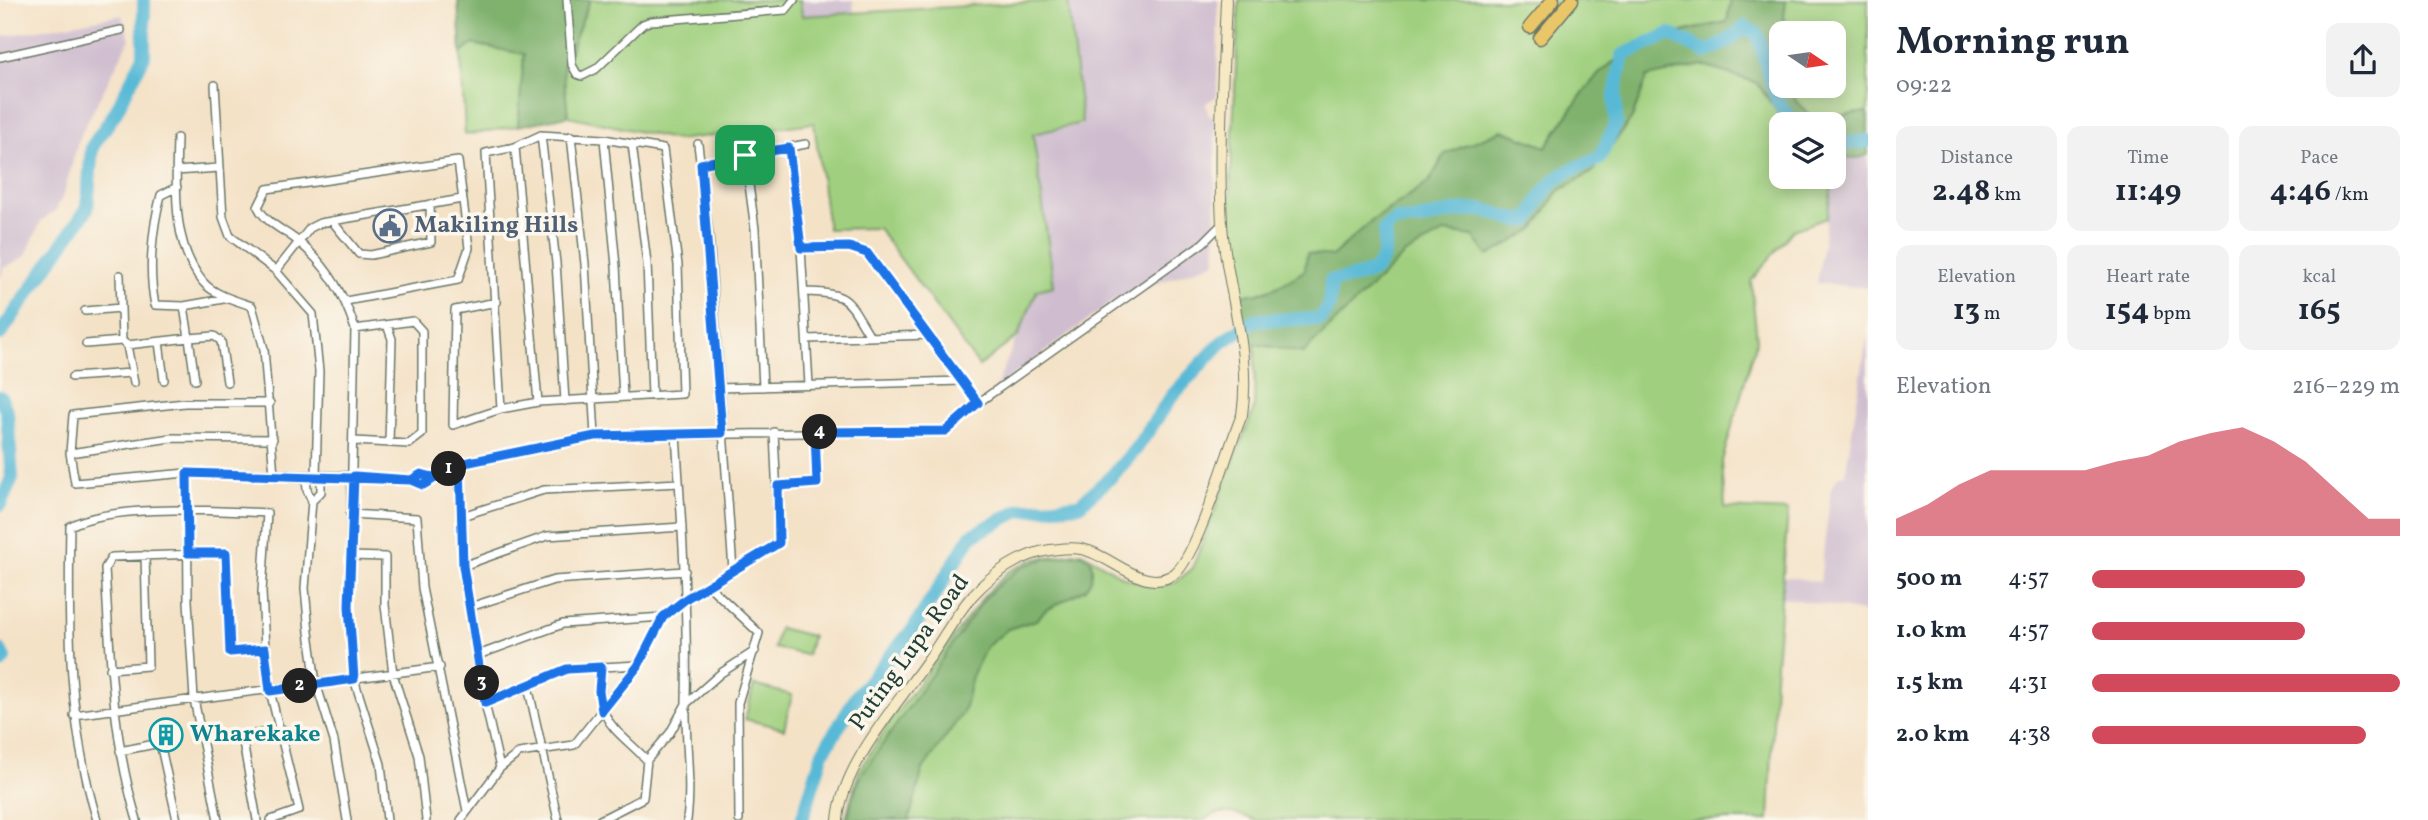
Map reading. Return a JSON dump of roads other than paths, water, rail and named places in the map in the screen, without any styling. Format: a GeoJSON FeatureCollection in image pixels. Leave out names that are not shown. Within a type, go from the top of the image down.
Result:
{"type":"FeatureCollection","features":[{"type":"Feature","properties":{"kind":"highway"},"geometry":{"type":"LineString","coordinates":[[1530,27],[1553,0]]}},
{"type":"Feature","properties":{"kind":"highway"},"geometry":{"type":"LineString","coordinates":[[1540,38],[1572,0]]}},
{"type":"Feature","properties":{"kind":"street"},"geometry":{"type":"LineString","coordinates":[[567,0],[572,65],[576,74],[582,76],[596,69],[643,24],[651,21],[786,10],[794,0]]}},
{"type":"Feature","properties":{"kind":"street"},"geometry":{"type":"LineString","coordinates":[[270,403],[185,403],[86,411],[73,415],[69,453],[75,483],[187,473],[354,476],[411,480],[423,485],[460,464],[595,436],[946,431],[978,403],[1203,243],[1222,224],[1226,0]]}},
{"type":"Feature","properties":{"kind":"street"},"geometry":{"type":"LineString","coordinates":[[0,57],[121,30]]}},
{"type":"Feature","properties":{"kind":"street"},"geometry":{"type":"LineString","coordinates":[[215,86],[223,217],[230,236],[276,271],[313,314],[319,371],[321,492],[312,501]]}},
{"type":"Feature","properties":{"kind":"street"},"geometry":{"type":"LineString","coordinates":[[541,135],[556,263],[565,401]]}},
{"type":"Feature","properties":{"kind":"street"},"geometry":{"type":"LineString","coordinates":[[497,302],[455,310],[453,425],[501,409],[538,402],[682,394],[678,265],[663,149],[604,139],[541,135],[514,147],[486,153],[497,302],[501,409]]}},
{"type":"Feature","properties":{"kind":"street"},"geometry":{"type":"LineString","coordinates":[[571,136],[585,264],[595,436]]}},
{"type":"Feature","properties":{"kind":"street"},"geometry":{"type":"LineString","coordinates":[[177,138],[179,230],[186,249],[204,283],[229,298],[252,306],[264,349],[274,475]]}},
{"type":"Feature","properties":{"kind":"street"},"geometry":{"type":"LineString","coordinates":[[604,139],[616,266],[623,397]]}},
{"type":"Feature","properties":{"kind":"street"},"geometry":{"type":"LineString","coordinates":[[632,144],[648,263],[652,396]]}},
{"type":"Feature","properties":{"kind":"street"},"geometry":{"type":"LineString","coordinates":[[698,144],[709,235],[733,570]]}},
{"type":"Feature","properties":{"kind":"street"},"geometry":{"type":"LineString","coordinates":[[701,164],[806,144]]}},
{"type":"Feature","properties":{"kind":"street"},"geometry":{"type":"LineString","coordinates":[[514,147],[538,402]]}},
{"type":"Feature","properties":{"kind":"street"},"geometry":{"type":"LineString","coordinates":[[789,148],[801,248],[809,385]]}},
{"type":"Feature","properties":{"kind":"street"},"geometry":{"type":"LineString","coordinates":[[745,155],[755,229],[764,387]]}},
{"type":"Feature","properties":{"kind":"street"},"geometry":{"type":"LineString","coordinates":[[346,301],[458,280],[469,248],[458,161],[267,189],[258,207],[262,216],[297,241],[326,269],[346,301],[355,329],[355,441],[350,514],[349,606],[354,679],[381,764],[387,820]]}},
{"type":"Feature","properties":{"kind":"street"},"geometry":{"type":"LineString","coordinates":[[176,171],[219,168]]}},
{"type":"Feature","properties":{"kind":"street"},"geometry":{"type":"LineString","coordinates":[[177,187],[161,195],[154,220],[152,290],[155,305],[184,306],[229,298]]}},
{"type":"Feature","properties":{"kind":"street"},"geometry":{"type":"LineString","coordinates":[[276,271],[297,241],[310,228],[332,221],[462,199]]}},
{"type":"Feature","properties":{"kind":"street"},"geometry":{"type":"LineString","coordinates":[[332,221],[359,254],[370,256],[431,242],[430,204]]}},
{"type":"Feature","properties":{"kind":"street","name":"Puting Lupa Road"},"geometry":{"type":"LineString","coordinates":[[838,820],[839,803],[865,751],[973,595],[998,573],[1023,557],[1067,548],[1094,553],[1140,578],[1156,581],[1167,579],[1184,564],[1242,415],[1245,395],[1241,338],[1222,224]]}},
{"type":"Feature","properties":{"kind":"street"},"geometry":{"type":"LineString","coordinates":[[801,248],[849,247],[867,253],[978,403]]}},
{"type":"Feature","properties":{"kind":"street"},"geometry":{"type":"LineString","coordinates":[[120,275],[125,343],[134,383]]}},
{"type":"Feature","properties":{"kind":"street"},"geometry":{"type":"LineString","coordinates":[[804,292],[834,293],[846,299],[870,336]]}},
{"type":"Feature","properties":{"kind":"street"},"geometry":{"type":"LineString","coordinates":[[184,306],[195,380]]}},
{"type":"Feature","properties":{"kind":"street"},"geometry":{"type":"LineString","coordinates":[[85,311],[121,308]]}},
{"type":"Feature","properties":{"kind":"street"},"geometry":{"type":"LineString","coordinates":[[355,329],[413,321],[422,331],[422,434],[409,444],[355,441]]}},
{"type":"Feature","properties":{"kind":"street"},"geometry":{"type":"LineString","coordinates":[[387,325],[391,340],[390,443]]}},
{"type":"Feature","properties":{"kind":"street"},"geometry":{"type":"LineString","coordinates":[[807,339],[928,335]]}},
{"type":"Feature","properties":{"kind":"street"},"geometry":{"type":"LineString","coordinates":[[86,344],[218,337],[227,382]]}},
{"type":"Feature","properties":{"kind":"street"},"geometry":{"type":"LineString","coordinates":[[159,342],[164,380]]}},
{"type":"Feature","properties":{"kind":"street"},"geometry":{"type":"LineString","coordinates":[[72,377],[132,373]]}},
{"type":"Feature","properties":{"kind":"street"},"geometry":{"type":"LineString","coordinates":[[718,388],[962,381]]}},
{"type":"Feature","properties":{"kind":"street"},"geometry":{"type":"LineString","coordinates":[[461,820],[500,768],[519,753],[574,745],[638,666],[663,617],[687,598],[779,543],[774,432]]}},
{"type":"Feature","properties":{"kind":"street"},"geometry":{"type":"LineString","coordinates":[[778,486],[817,483],[815,432]]}},
{"type":"Feature","properties":{"kind":"street"},"geometry":{"type":"LineString","coordinates":[[676,435],[687,598],[686,704],[690,796],[687,820]]}},
{"type":"Feature","properties":{"kind":"street"},"geometry":{"type":"LineString","coordinates":[[69,453],[171,438],[272,439]]}},
{"type":"Feature","properties":{"kind":"street"},"geometry":{"type":"LineString","coordinates":[[460,464],[463,566],[485,703],[500,768]]}},
{"type":"Feature","properties":{"kind":"street"},"geometry":{"type":"LineString","coordinates":[[187,473],[194,699],[218,820]]}},
{"type":"Feature","properties":{"kind":"street"},"geometry":{"type":"LineString","coordinates":[[306,475],[312,501],[305,588],[316,683],[334,741],[347,820]]}},
{"type":"Feature","properties":{"kind":"street"},"geometry":{"type":"LineString","coordinates":[[461,516],[544,490],[679,483]]}},
{"type":"Feature","properties":{"kind":"street"},"geometry":{"type":"LineString","coordinates":[[97,820],[74,715],[68,617],[70,526],[88,517],[187,510],[267,513],[262,592],[265,649],[270,691],[282,729],[299,810],[271,820]]}},
{"type":"Feature","properties":{"kind":"street"},"geometry":{"type":"LineString","coordinates":[[350,514],[417,518],[422,587],[467,811]]}},
{"type":"Feature","properties":{"kind":"street"},"geometry":{"type":"LineString","coordinates":[[463,566],[547,536],[682,527]]}},
{"type":"Feature","properties":{"kind":"street"},"geometry":{"type":"LineString","coordinates":[[137,820],[120,751],[110,669],[105,568],[112,557],[226,553],[230,652],[265,649]]}},
{"type":"Feature","properties":{"kind":"street"},"geometry":{"type":"LineString","coordinates":[[110,669],[148,666],[145,555]]}},
{"type":"Feature","properties":{"kind":"street"},"geometry":{"type":"LineString","coordinates":[[350,556],[385,557],[384,605],[393,674],[419,756],[426,820]]}},
{"type":"Feature","properties":{"kind":"street"},"geometry":{"type":"LineString","coordinates":[[470,607],[554,580],[685,570]]}},
{"type":"Feature","properties":{"kind":"street"},"geometry":{"type":"LineString","coordinates":[[708,585],[760,633],[738,703],[739,820]]}},
{"type":"Feature","properties":{"kind":"street"},"geometry":{"type":"LineString","coordinates":[[478,655],[563,624],[663,617]]}},
{"type":"Feature","properties":{"kind":"street"},"geometry":{"type":"LineString","coordinates":[[600,820],[643,798],[647,760],[670,733],[686,704],[721,673],[755,650]]}},
{"type":"Feature","properties":{"kind":"street"},"geometry":{"type":"LineString","coordinates":[[485,703],[567,669],[638,666]]}},
{"type":"Feature","properties":{"kind":"street"},"geometry":{"type":"LineString","coordinates":[[74,715],[440,667]]}},
{"type":"Feature","properties":{"kind":"street"},"geometry":{"type":"LineString","coordinates":[[601,667],[599,691],[602,711],[611,727],[647,760]]}},
{"type":"Feature","properties":{"kind":"street"},"geometry":{"type":"LineString","coordinates":[[527,686],[558,820]]}},
{"type":"Feature","properties":{"kind":"street"},"geometry":{"type":"LineString","coordinates":[[257,820],[243,742],[247,736],[282,729]]}},
{"type":"Feature","properties":{"kind":"street"},"geometry":{"type":"LineString","coordinates":[[120,751],[160,743],[177,820]]}},
{"type":"Feature","properties":{"kind":"waterway"},"geometry":{"type":"LineString","coordinates":[[0,334],[87,209],[92,147],[115,113],[144,56],[144,0]]}},
{"type":"Feature","properties":{"kind":"waterway"},"geometry":{"type":"LineString","coordinates":[[802,820],[823,752],[859,693],[914,628],[971,536],[1020,510],[1079,505],[1111,477],[1135,450],[1172,396],[1221,343],[1254,320],[1321,319],[1329,305],[1331,281],[1357,277],[1374,270],[1383,255],[1385,228],[1396,220],[1470,210],[1529,220],[1542,196],[1556,180],[1599,159],[1616,123],[1615,95],[1623,55],[1669,34],[1706,52],[1727,42],[1745,27],[1757,34],[1778,102],[1786,112]]}},
{"type":"Feature","properties":{"kind":"waterway"},"geometry":{"type":"LineString","coordinates":[[1846,144],[1868,141]]}},
{"type":"Feature","properties":{"kind":"waterway"},"geometry":{"type":"LineString","coordinates":[[0,397],[7,412],[12,478],[0,505]]}},
{"type":"Feature","properties":{"kind":"waterway"},"geometry":{"type":"LineString","coordinates":[[0,650],[4,658],[0,663]]}},
{"type":"Feature","properties":{"kind":"place","name":"Makiling Hills"},"geometry":{"type":"Point","coordinates":[390,226]}},
{"type":"Feature","properties":{"kind":"place","name":"Wharekake"},"geometry":{"type":"Point","coordinates":[166,735]}}]}
